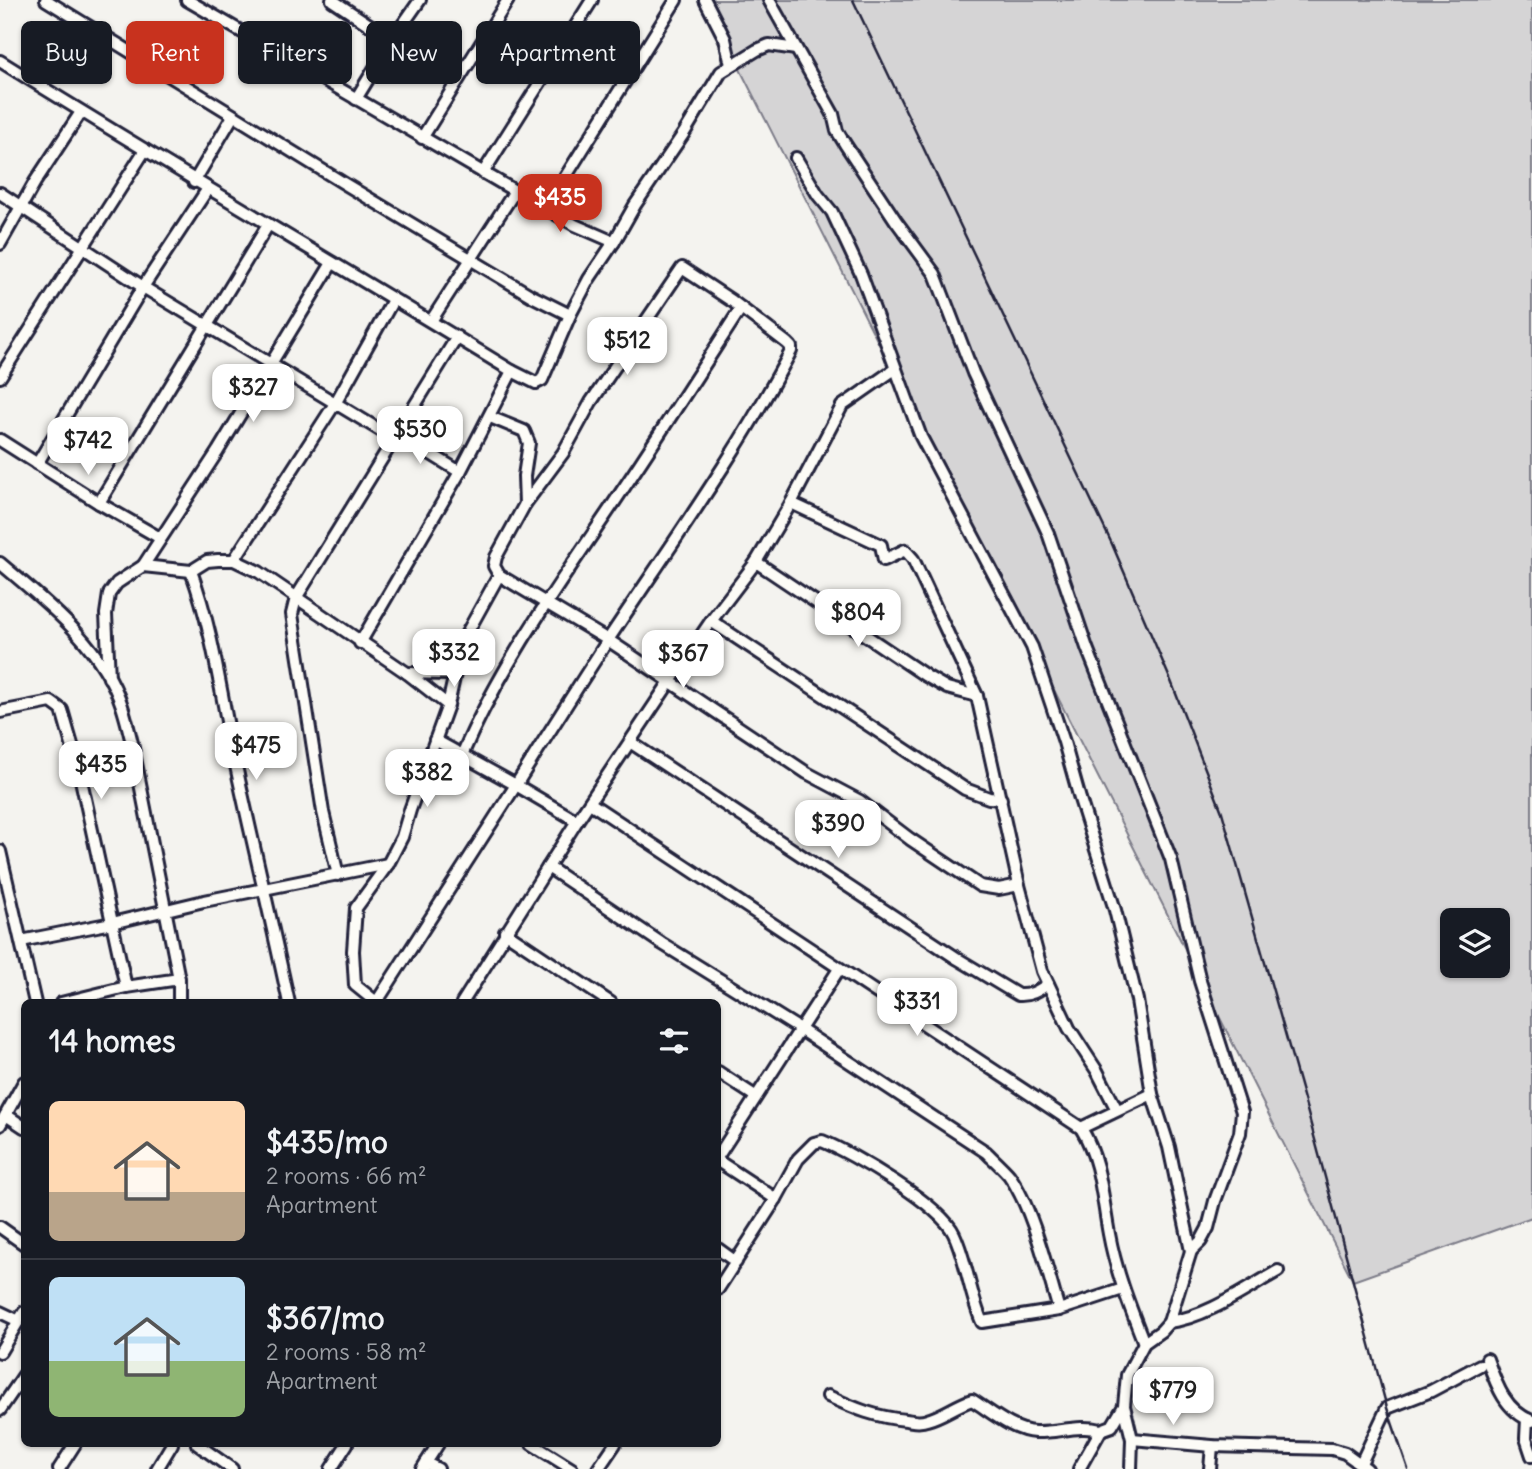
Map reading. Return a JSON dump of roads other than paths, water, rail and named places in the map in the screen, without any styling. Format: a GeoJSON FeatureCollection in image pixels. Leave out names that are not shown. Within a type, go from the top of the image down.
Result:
{"type":"FeatureCollection","features":[{"type":"Feature","properties":{"kind":"street"},"geometry":{"type":"LineString","coordinates":[[46,0],[469,259],[570,316]]}},
{"type":"Feature","properties":{"kind":"street"},"geometry":{"type":"LineString","coordinates":[[187,0],[483,173],[614,242]]}},
{"type":"Feature","properties":{"kind":"street"},"geometry":{"type":"LineString","coordinates":[[332,0],[366,23]]}},
{"type":"Feature","properties":{"kind":"street"},"geometry":{"type":"LineString","coordinates":[[405,21],[420,0]]}},
{"type":"Feature","properties":{"kind":"street"},"geometry":{"type":"LineString","coordinates":[[422,138],[508,0]]}},
{"type":"Feature","properties":{"kind":"street"},"geometry":{"type":"LineString","coordinates":[[483,173],[592,0]]}},
{"type":"Feature","properties":{"kind":"street"},"geometry":{"type":"LineString","coordinates":[[546,208],[676,0]]}},
{"type":"Feature","properties":{"kind":"street"},"geometry":{"type":"LineString","coordinates":[[705,0],[724,39],[731,65]]}},
{"type":"Feature","properties":{"kind":"street"},"geometry":{"type":"LineString","coordinates":[[769,0],[833,114],[841,137],[940,283],[973,373],[1048,533],[1087,648],[1171,859],[1200,981],[1242,1118],[1240,1133],[1208,1228],[1191,1251],[1169,1322],[1144,1343],[1127,1375],[1124,1406],[1132,1439],[1131,1469]]}},
{"type":"Feature","properties":{"kind":"street"},"geometry":{"type":"LineString","coordinates":[[0,61],[207,190],[536,383],[541,380],[589,279],[721,72],[769,45],[796,49]]}},
{"type":"Feature","properties":{"kind":"street"},"geometry":{"type":"LineString","coordinates":[[356,99],[366,83]]}},
{"type":"Feature","properties":{"kind":"street"},"geometry":{"type":"LineString","coordinates":[[0,244],[35,182],[81,112]]}},
{"type":"Feature","properties":{"kind":"street"},"geometry":{"type":"LineString","coordinates":[[194,182],[233,116]]}},
{"type":"Feature","properties":{"kind":"street"},"geometry":{"type":"LineString","coordinates":[[0,377],[145,150]]}},
{"type":"Feature","properties":{"kind":"street"},"geometry":{"type":"LineString","coordinates":[[796,158],[837,221],[861,274],[921,437],[1032,647],[1115,910],[1137,1000],[1152,1094],[1169,1147],[1191,1251]]}},
{"type":"Feature","properties":{"kind":"street"},"geometry":{"type":"LineString","coordinates":[[37,464],[143,287],[207,190]]}},
{"type":"Feature","properties":{"kind":"street"},"geometry":{"type":"LineString","coordinates":[[431,321],[515,191]]}},
{"type":"Feature","properties":{"kind":"street"},"geometry":{"type":"LineString","coordinates":[[0,193],[143,287],[460,472]]}},
{"type":"Feature","properties":{"kind":"street"},"geometry":{"type":"LineString","coordinates":[[99,503],[268,225]]}},
{"type":"Feature","properties":{"kind":"street"},"geometry":{"type":"LineString","coordinates":[[109,678],[106,614],[109,594],[117,583],[143,566],[218,451],[332,262]]}},
{"type":"Feature","properties":{"kind":"street"},"geometry":{"type":"LineString","coordinates":[[379,999],[608,640],[757,413],[791,351],[792,346],[741,308],[691,272],[680,269],[591,402],[563,453],[524,504],[496,556],[494,566],[499,575],[608,640],[807,773],[860,801],[910,839],[980,886],[999,889],[1019,885]]}},
{"type":"Feature","properties":{"kind":"street"},"geometry":{"type":"LineString","coordinates":[[234,560],[336,402],[393,300]]}},
{"type":"Feature","properties":{"kind":"street"},"geometry":{"type":"LineString","coordinates":[[462,755],[485,703],[547,602],[741,308]]}},
{"type":"Feature","properties":{"kind":"street"},"geometry":{"type":"LineString","coordinates":[[338,875],[323,812],[292,614],[296,598],[457,337]]}},
{"type":"Feature","properties":{"kind":"street"},"geometry":{"type":"LineString","coordinates":[[467,999],[505,932],[577,821],[711,621],[756,562],[791,503],[842,406],[895,369]]}},
{"type":"Feature","properties":{"kind":"street"},"geometry":{"type":"LineString","coordinates":[[360,643],[460,472],[512,371]]}},
{"type":"Feature","properties":{"kind":"street"},"geometry":{"type":"LineString","coordinates":[[490,417],[524,431],[527,436],[529,443],[523,488],[524,504]]}},
{"type":"Feature","properties":{"kind":"street"},"geometry":{"type":"LineString","coordinates":[[0,440],[160,538]]}},
{"type":"Feature","properties":{"kind":"street"},"geometry":{"type":"LineString","coordinates":[[791,503],[881,545],[884,560],[908,551],[978,696],[1032,939],[1048,984],[1069,1028],[1097,1071],[1117,1110]]}},
{"type":"Feature","properties":{"kind":"street"},"geometry":{"type":"LineString","coordinates":[[143,566],[191,571],[207,561],[234,560],[259,572],[407,673],[448,705]]}},
{"type":"Feature","properties":{"kind":"street"},"geometry":{"type":"LineString","coordinates":[[756,562],[926,676],[958,692],[978,696]]}},
{"type":"Feature","properties":{"kind":"street"},"geometry":{"type":"LineString","coordinates":[[0,564],[63,617],[83,640],[109,678],[122,705],[132,743],[178,979],[179,999]]}},
{"type":"Feature","properties":{"kind":"street"},"geometry":{"type":"LineString","coordinates":[[191,571],[202,599],[288,999]]}},
{"type":"Feature","properties":{"kind":"street"},"geometry":{"type":"LineString","coordinates":[[407,673],[449,674],[462,642],[499,575]]}},
{"type":"Feature","properties":{"kind":"street"},"geometry":{"type":"LineString","coordinates":[[711,621],[965,789],[989,798],[1001,799]]}},
{"type":"Feature","properties":{"kind":"street"},"geometry":{"type":"LineString","coordinates":[[371,999],[355,985],[353,951],[356,908],[388,864],[402,837],[448,705],[462,642]]}},
{"type":"Feature","properties":{"kind":"street"},"geometry":{"type":"LineString","coordinates":[[0,712],[51,702],[62,710],[78,766],[126,987]]}},
{"type":"Feature","properties":{"kind":"street"},"geometry":{"type":"LineString","coordinates":[[435,740],[577,821]]}},
{"type":"Feature","properties":{"kind":"street"},"geometry":{"type":"LineString","coordinates":[[630,742],[958,959],[1018,995],[1026,996],[1048,984]]}},
{"type":"Feature","properties":{"kind":"street"},"geometry":{"type":"LineString","coordinates":[[590,803],[1081,1128],[1094,1153],[1122,1289],[1144,1343]]}},
{"type":"Feature","properties":{"kind":"street"},"geometry":{"type":"LineString","coordinates":[[1,858],[33,999]]}},
{"type":"Feature","properties":{"kind":"street"},"geometry":{"type":"LineString","coordinates":[[22,941],[388,864]]}},
{"type":"Feature","properties":{"kind":"street"},"geometry":{"type":"LineString","coordinates":[[548,867],[986,1152],[1009,1176],[1034,1228],[1059,1310]]}},
{"type":"Feature","properties":{"kind":"street"},"geometry":{"type":"LineString","coordinates":[[366,869],[374,884]]}},
{"type":"Feature","properties":{"kind":"street"},"geometry":{"type":"LineString","coordinates":[[505,932],[605,999]]}},
{"type":"Feature","properties":{"kind":"street"},"geometry":{"type":"LineString","coordinates":[[721,1154],[798,1028],[839,969]]}},
{"type":"Feature","properties":{"kind":"street"},"geometry":{"type":"LineString","coordinates":[[77,999],[126,987],[178,979]]}},
{"type":"Feature","properties":{"kind":"street"},"geometry":{"type":"LineString","coordinates":[[721,1074],[755,1096]]}},
{"type":"Feature","properties":{"kind":"street"},"geometry":{"type":"LineString","coordinates":[[21,1087],[3,1120],[21,1126]]}},
{"type":"Feature","properties":{"kind":"street"},"geometry":{"type":"LineString","coordinates":[[1081,1128],[1152,1094]]}},
{"type":"Feature","properties":{"kind":"street"},"geometry":{"type":"LineString","coordinates":[[721,1284],[776,1199],[798,1159],[814,1143],[822,1141],[862,1162],[915,1196],[946,1222],[954,1232],[966,1265],[982,1322],[1059,1310],[1122,1289]]}},
{"type":"Feature","properties":{"kind":"street"},"geometry":{"type":"LineString","coordinates":[[721,1161],[776,1199]]}},
{"type":"Feature","properties":{"kind":"street"},"geometry":{"type":"LineString","coordinates":[[0,1227],[21,1242]]}},
{"type":"Feature","properties":{"kind":"street"},"geometry":{"type":"LineString","coordinates":[[721,1252],[736,1262]]}},
{"type":"Feature","properties":{"kind":"street"},"geometry":{"type":"LineString","coordinates":[[1169,1322],[1207,1310],[1278,1271]]}},
{"type":"Feature","properties":{"kind":"street"},"geometry":{"type":"LineString","coordinates":[[0,1312],[21,1317]]}},
{"type":"Feature","properties":{"kind":"street"},"geometry":{"type":"LineString","coordinates":[[0,1353],[21,1319]]}},
{"type":"Feature","properties":{"kind":"street"},"geometry":{"type":"LineString","coordinates":[[1132,1439],[1212,1446],[1332,1449],[1345,1453],[1364,1466],[1387,1408],[1431,1391],[1483,1362],[1503,1397],[1530,1420],[1526,1438],[1532,1456]]}},
{"type":"Feature","properties":{"kind":"street"},"geometry":{"type":"LineString","coordinates":[[0,1410],[21,1379]]}},
{"type":"Feature","properties":{"kind":"street"},"geometry":{"type":"LineString","coordinates":[[828,1396],[872,1415],[920,1422],[972,1400],[1021,1430],[1036,1432],[1079,1428],[1101,1430],[1112,1426],[1124,1406]]}},
{"type":"Feature","properties":{"kind":"street"},"geometry":{"type":"LineString","coordinates":[[1079,1469],[1101,1430]]}},
{"type":"Feature","properties":{"kind":"street"},"geometry":{"type":"LineString","coordinates":[[1210,1469],[1212,1446]]}},
{"type":"Feature","properties":{"kind":"street"},"geometry":{"type":"LineString","coordinates":[[59,1469],[73,1447]]}},
{"type":"Feature","properties":{"kind":"street"},"geometry":{"type":"LineString","coordinates":[[157,1469],[170,1447]]}},
{"type":"Feature","properties":{"kind":"street"},"geometry":{"type":"LineString","coordinates":[[201,1447],[232,1469]]}},
{"type":"Feature","properties":{"kind":"street"},"geometry":{"type":"LineString","coordinates":[[331,1469],[341,1447]]}},
{"type":"Feature","properties":{"kind":"street"},"geometry":{"type":"LineString","coordinates":[[436,1447],[424,1466],[438,1469]]}},
{"type":"Feature","properties":{"kind":"street"},"geometry":{"type":"LineString","coordinates":[[537,1447],[572,1469]]}},
{"type":"Feature","properties":{"kind":"street"},"geometry":{"type":"LineString","coordinates":[[598,1469],[613,1447]]}},
{"type":"Feature","properties":{"kind":"railway"},"geometry":{"type":"LineString","coordinates":[[853,0],[1112,544],[1171,681],[1222,812],[1307,1110],[1387,1408],[1408,1469]]}}]}
